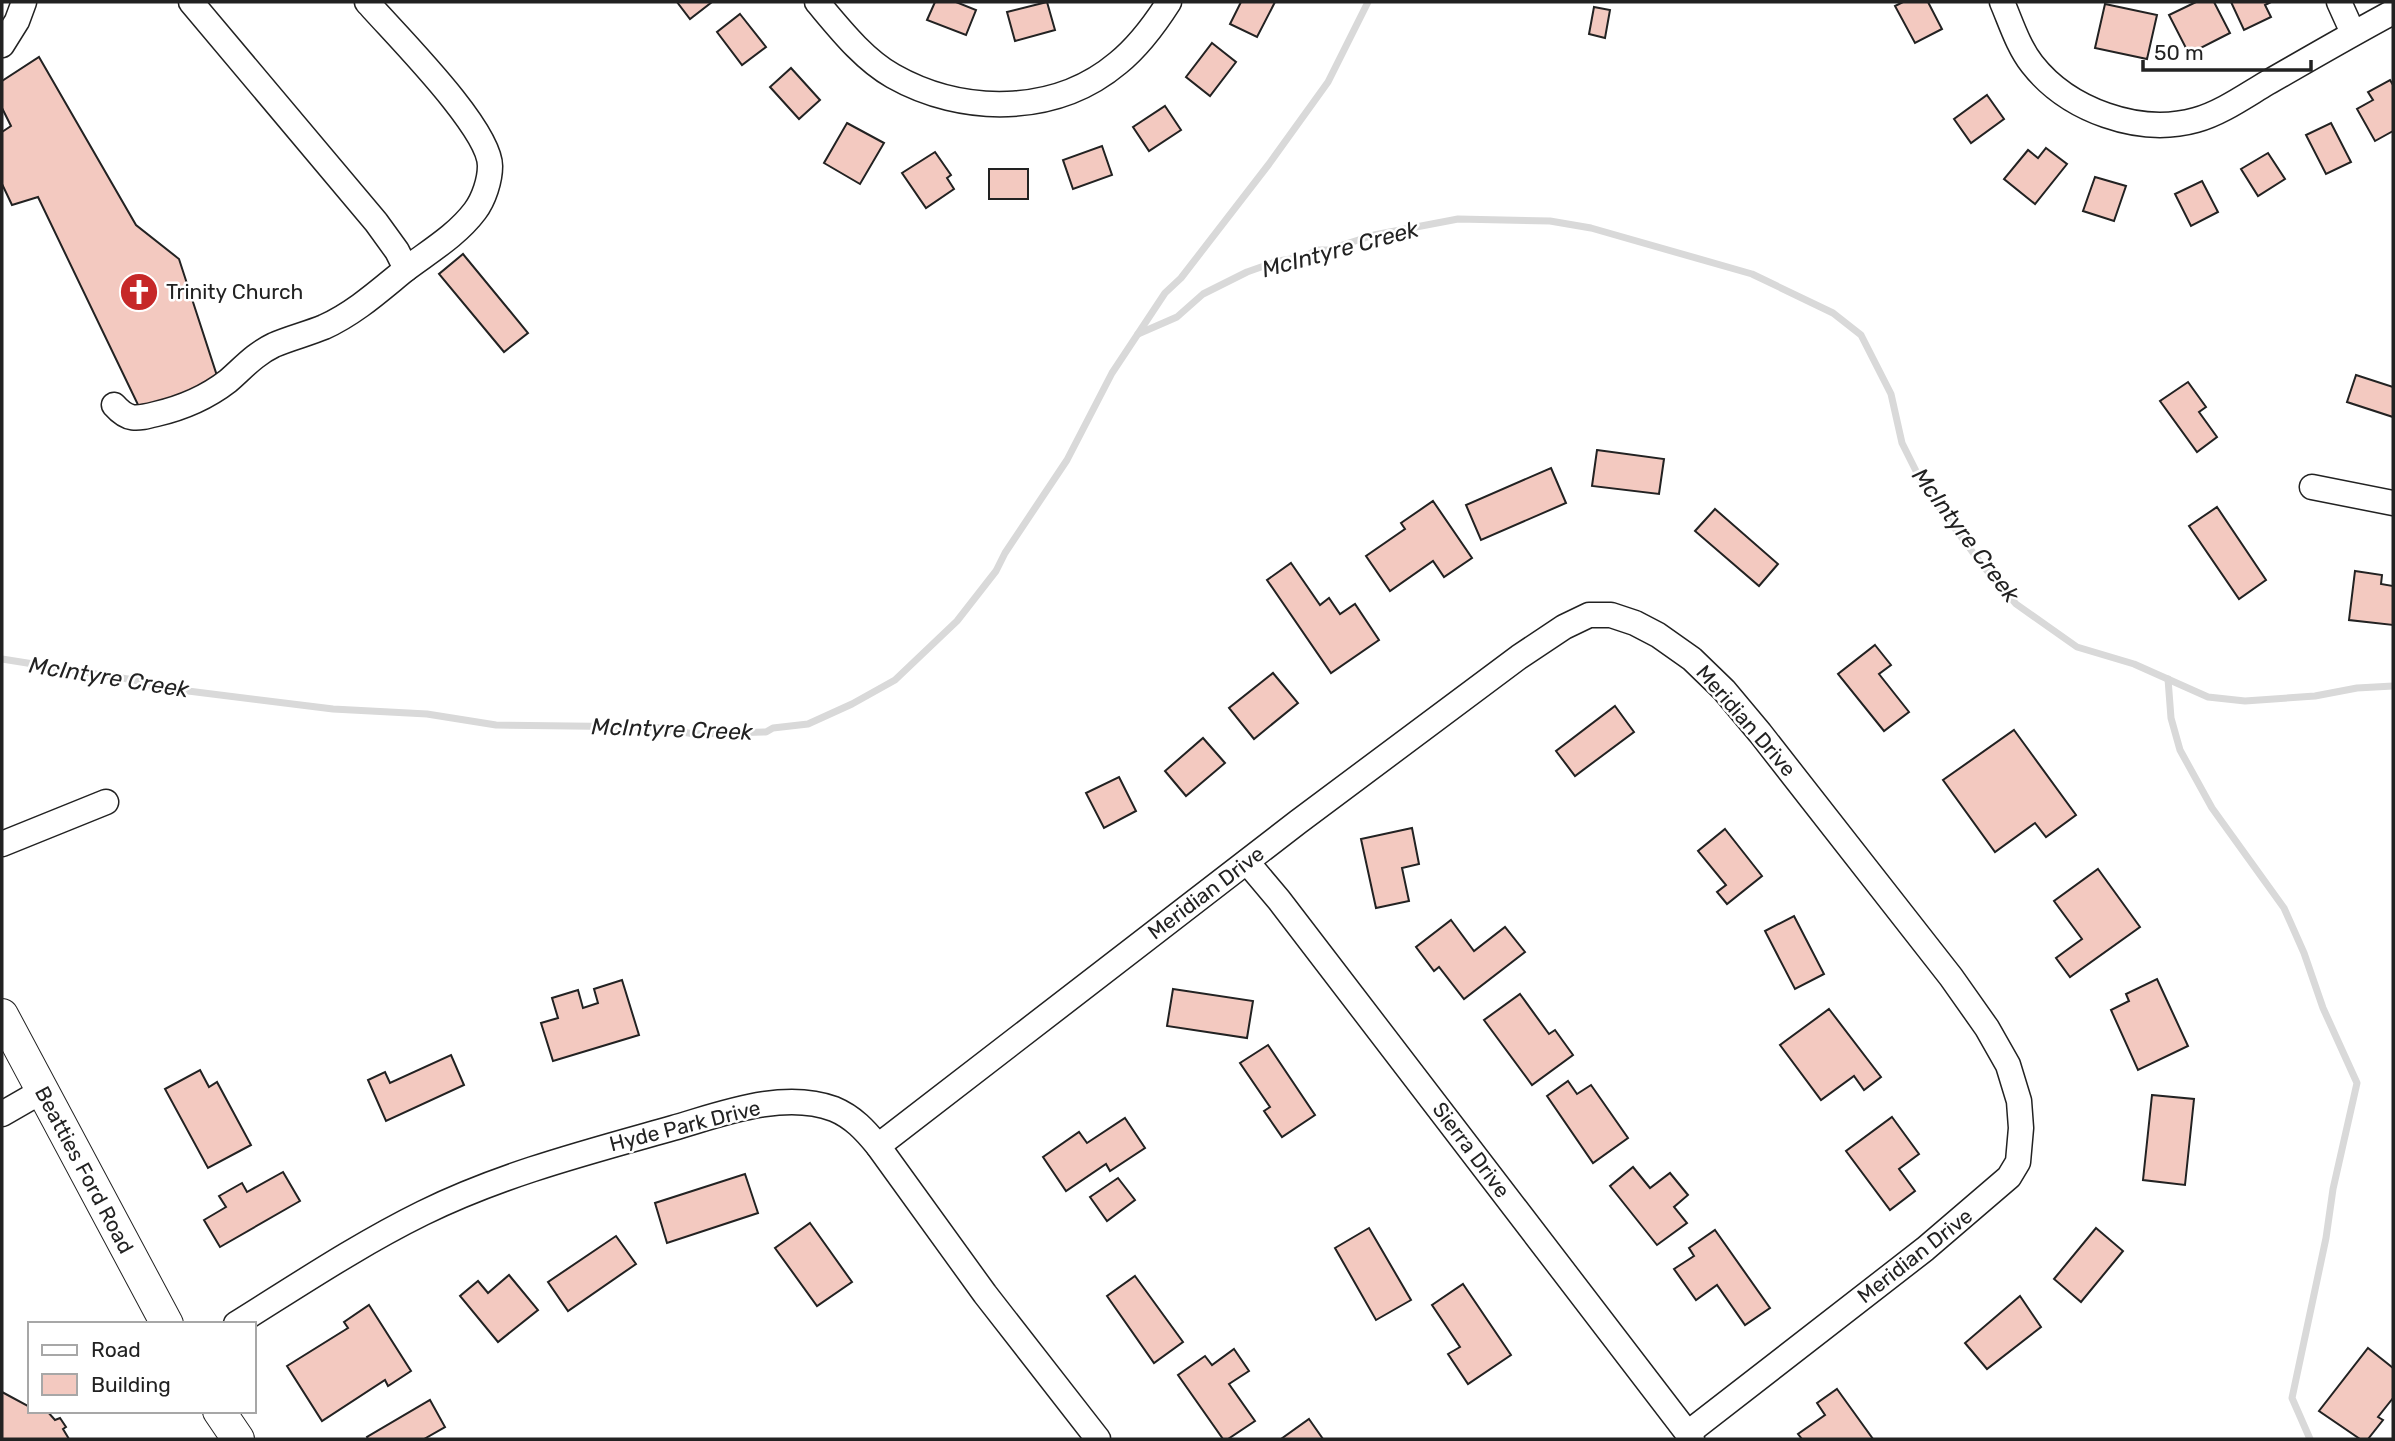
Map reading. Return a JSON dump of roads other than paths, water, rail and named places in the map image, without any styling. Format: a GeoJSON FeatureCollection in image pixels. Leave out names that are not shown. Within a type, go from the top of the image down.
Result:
{"type":"FeatureCollection","features":[{"type":"Feature","properties":{"kind":"main road","name":"Beatties Ford Road"},"geometry":{"type":"LineString","coordinates":[[2,1015],[166,1322]]}},
{"type":"Feature","properties":{"kind":"main road"},"geometry":{"type":"LineString","coordinates":[[220,1413],[238,1439]]}},
{"type":"Feature","properties":{"kind":"street"},"geometry":{"type":"LineString","coordinates":[[2,45],[24,2]]}},
{"type":"Feature","properties":{"kind":"street"},"geometry":{"type":"LineString","coordinates":[[191,2],[376,222],[406,269]]}},
{"type":"Feature","properties":{"kind":"street"},"geometry":{"type":"LineString","coordinates":[[114,405],[124,416],[140,418],[178,409],[202,399],[227,382],[253,358],[274,345],[334,321],[363,304],[447,239],[476,210],[486,187],[490,164],[483,139],[466,113],[367,2]]}},
{"type":"Feature","properties":{"kind":"street"},"geometry":{"type":"LineString","coordinates":[[817,2],[865,55],[891,75],[927,93],[955,101],[985,104],[1013,104],[1051,97],[1078,88],[1103,75],[1137,46],[1169,2]]}},
{"type":"Feature","properties":{"kind":"street"},"geometry":{"type":"LineString","coordinates":[[2002,2],[2018,40],[2032,63],[2050,84],[2073,100],[2098,111],[2130,122],[2162,125],[2197,120],[2233,103],[2393,12]]}},
{"type":"Feature","properties":{"kind":"street"},"geometry":{"type":"LineString","coordinates":[[2339,2],[2353,33]]}},
{"type":"Feature","properties":{"kind":"street"},"geometry":{"type":"LineString","coordinates":[[2312,487],[2393,503]]}},
{"type":"Feature","properties":{"kind":"street","name":"Meridian Drive"},"geometry":{"type":"LineString","coordinates":[[878,1146],[1247,862],[1530,650],[1564,627],[1589,615],[1611,615],[1635,623],[1658,635],[1692,659],[1724,690],[1943,967],[1987,1028],[2008,1065],[2019,1101],[2021,1128],[2015,1169],[1983,1201],[1690,1436]]}},
{"type":"Feature","properties":{"kind":"street"},"geometry":{"type":"LineString","coordinates":[[2,844],[106,802]]}},
{"type":"Feature","properties":{"kind":"street","name":"Sierra Drive"},"geometry":{"type":"LineString","coordinates":[[1247,862],[1279,900],[1690,1436]]}},
{"type":"Feature","properties":{"kind":"street"},"geometry":{"type":"LineString","coordinates":[[2,1114],[42,1091]]}},
{"type":"Feature","properties":{"kind":"street","name":"Hyde Park Drive"},"geometry":{"type":"LineString","coordinates":[[239,1322],[341,1258],[423,1213],[461,1197],[562,1159],[726,1113],[759,1105],[808,1104],[832,1109],[859,1124],[878,1146],[985,1294],[1098,1439]]}},
{"type":"Feature","properties":{"kind":"waterway","name":"McIntyre Creek"},"geometry":{"type":"LineString","coordinates":[[2,659],[134,680],[156,687],[333,709],[427,714],[496,725],[654,727],[694,734],[766,732],[773,728],[808,724],[852,704],[895,680],[957,621],[996,571],[1005,553],[1067,460],[1112,373],[1165,293],[1181,278],[1328,82],[1368,2]]}},
{"type":"Feature","properties":{"kind":"waterway","name":"McIntyre Creek"},"geometry":{"type":"LineString","coordinates":[[1138,334],[1177,317],[1203,294],[1247,272],[1374,235],[1458,219],[1550,221],[1591,228],[1752,274],[1833,313],[1861,335],[1891,394],[1902,443],[1924,487],[1983,566],[2016,604],[2077,647],[2134,664],[2208,697],[2245,701],[2393,686]]}},
{"type":"Feature","properties":{"kind":"waterway"},"geometry":{"type":"LineString","coordinates":[[2168,679],[2171,718],[2180,750],[2212,808],[2284,908],[2304,953],[2323,1008],[2357,1083],[2292,1398],[2310,1439]]}},
{"type":"Feature","properties":{"kind":"place","name":"Trinity Church"},"geometry":{"type":"Point","coordinates":[139,292]}}]}
